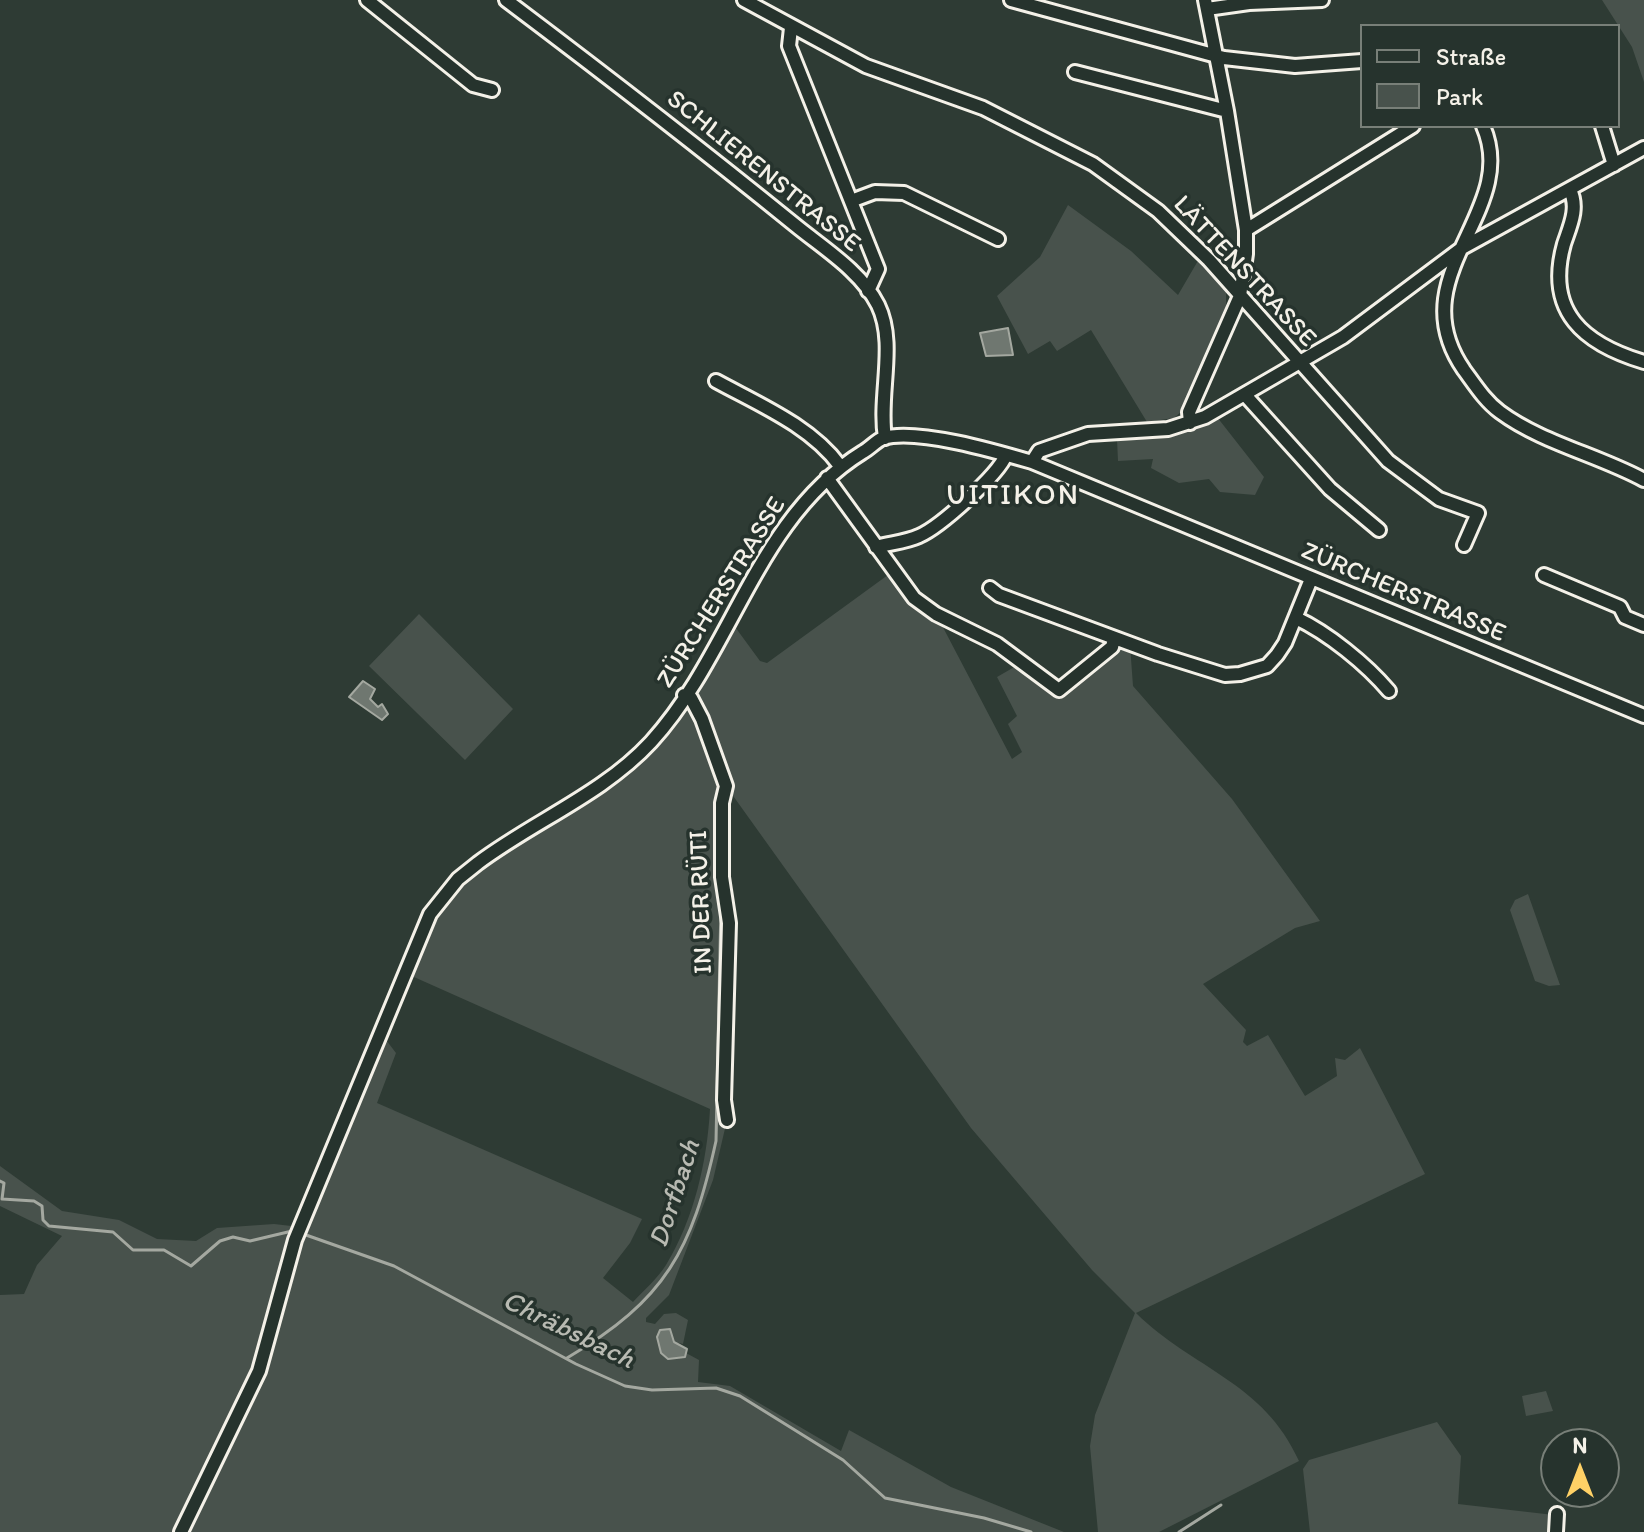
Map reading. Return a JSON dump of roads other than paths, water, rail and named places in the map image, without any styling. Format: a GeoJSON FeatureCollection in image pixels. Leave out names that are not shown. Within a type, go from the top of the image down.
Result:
{"type":"FeatureCollection","features":[{"type":"Feature","properties":{"kind":"street"},"geometry":{"type":"LineString","coordinates":[[367,0],[473,85],[492,90]]}},
{"type":"Feature","properties":{"kind":"street","name":"SCHLIERENSTRASSE"},"geometry":{"type":"LineString","coordinates":[[506,0],[757,193],[849,269],[879,307],[886,336],[882,387],[885,438]]}},
{"type":"Feature","properties":{"kind":"street","name":"LÄTTENSTRASSE"},"geometry":{"type":"LineString","coordinates":[[744,0],[866,66],[983,108],[1093,164],[1158,211],[1209,260],[1363,436],[1411,480],[1439,499],[1478,513],[1464,545]]}},
{"type":"Feature","properties":{"kind":"street"},"geometry":{"type":"LineString","coordinates":[[1011,0],[1216,55],[1274,65],[1360,61]]}},
{"type":"Feature","properties":{"kind":"street"},"geometry":{"type":"LineString","coordinates":[[1190,423],[1189,412],[1240,296],[1245,277],[1246,230],[1206,4],[1322,0]]}},
{"type":"Feature","properties":{"kind":"street"},"geometry":{"type":"LineString","coordinates":[[791,28],[789,46],[878,269],[868,291]]}},
{"type":"Feature","properties":{"kind":"street"},"geometry":{"type":"LineString","coordinates":[[1075,72],[1227,111]]}},
{"type":"Feature","properties":{"kind":"street"},"geometry":{"type":"LineString","coordinates":[[1246,230],[1410,128]]}},
{"type":"Feature","properties":{"kind":"street"},"geometry":{"type":"LineString","coordinates":[[1484,128],[1489,150],[1488,184],[1446,285],[1445,319],[1455,357],[1481,394],[1516,423],[1644,480]]}},
{"type":"Feature","properties":{"kind":"street"},"geometry":{"type":"LineString","coordinates":[[1603,128],[1614,165]]}},
{"type":"Feature","properties":{"kind":"street"},"geometry":{"type":"LineString","coordinates":[[1032,462],[1039,451],[1088,434],[1164,429],[1190,423],[1246,396],[1352,330],[1462,248],[1644,148]]}},
{"type":"Feature","properties":{"kind":"street"},"geometry":{"type":"LineString","coordinates":[[1570,190],[1575,209],[1559,272],[1566,309],[1576,326],[1595,344],[1644,362]]}},
{"type":"Feature","properties":{"kind":"street"},"geometry":{"type":"LineString","coordinates":[[851,201],[875,192],[904,193],[998,239]]}},
{"type":"Feature","properties":{"kind":"street"},"geometry":{"type":"LineString","coordinates":[[716,381],[801,429],[831,453],[840,466]]}},
{"type":"Feature","properties":{"kind":"street"},"geometry":{"type":"LineString","coordinates":[[1246,396],[1330,489],[1379,530]]}},
{"type":"Feature","properties":{"kind":"street","name":"ZÜRCHERSTRASSE"},"geometry":{"type":"LineString","coordinates":[[181,1532],[259,1371],[287,1262],[425,923],[444,895],[490,854],[628,763],[652,741],[684,695],[790,519],[840,466],[885,438],[954,443],[1032,462],[1644,716]]}},
{"type":"Feature","properties":{"kind":"street"},"geometry":{"type":"LineString","coordinates":[[876,547],[930,530],[997,470],[1006,455]]}},
{"type":"Feature","properties":{"kind":"street"},"geometry":{"type":"LineString","coordinates":[[827,478],[914,598],[936,614],[997,644],[1059,690],[1112,647],[1114,639]]}},
{"type":"Feature","properties":{"kind":"street"},"geometry":{"type":"LineString","coordinates":[[1544,575],[1620,607],[1625,617],[1644,625]]}},
{"type":"Feature","properties":{"kind":"street"},"geometry":{"type":"LineString","coordinates":[[990,588],[999,595],[1114,639],[1225,675],[1267,666],[1285,643],[1311,579]]}},
{"type":"Feature","properties":{"kind":"street"},"geometry":{"type":"LineString","coordinates":[[1296,618],[1378,678],[1389,691]]}},
{"type":"Feature","properties":{"kind":"street","name":"IN DER RÜTI"},"geometry":{"type":"LineString","coordinates":[[684,695],[691,698],[702,719],[726,786],[722,803],[722,877],[729,923],[724,1100],[727,1120]]}},
{"type":"Feature","properties":{"kind":"street"},"geometry":{"type":"LineString","coordinates":[[1556,1532],[1557,1514]]}},
{"type":"Feature","properties":{"kind":"waterway","name":"Dorfbach"},"geometry":{"type":"LineString","coordinates":[[567,1358],[629,1315],[651,1293],[670,1269],[697,1213],[716,1141],[721,904]]}},
{"type":"Feature","properties":{"kind":"waterway","name":"Chräbsbach"},"geometry":{"type":"LineString","coordinates":[[0,1181],[4,1183],[2,1199],[34,1201],[42,1206],[43,1220],[49,1226],[113,1232],[133,1250],[164,1250],[191,1266],[220,1241],[233,1237],[250,1241],[292,1231]]}},
{"type":"Feature","properties":{"kind":"waterway","name":"Chräbsbach"},"geometry":{"type":"LineString","coordinates":[[306,1235],[394,1266],[576,1364],[625,1386],[652,1390],[716,1388],[740,1396],[843,1460],[885,1498],[984,1518],[1031,1532]]}},
{"type":"Feature","properties":{"kind":"waterway"},"geometry":{"type":"LineString","coordinates":[[1179,1532],[1221,1505]]}},
{"type":"Feature","properties":{"kind":"district","name":"UITIKON"},"geometry":{"type":"Point","coordinates":[1013,496]}}]}
